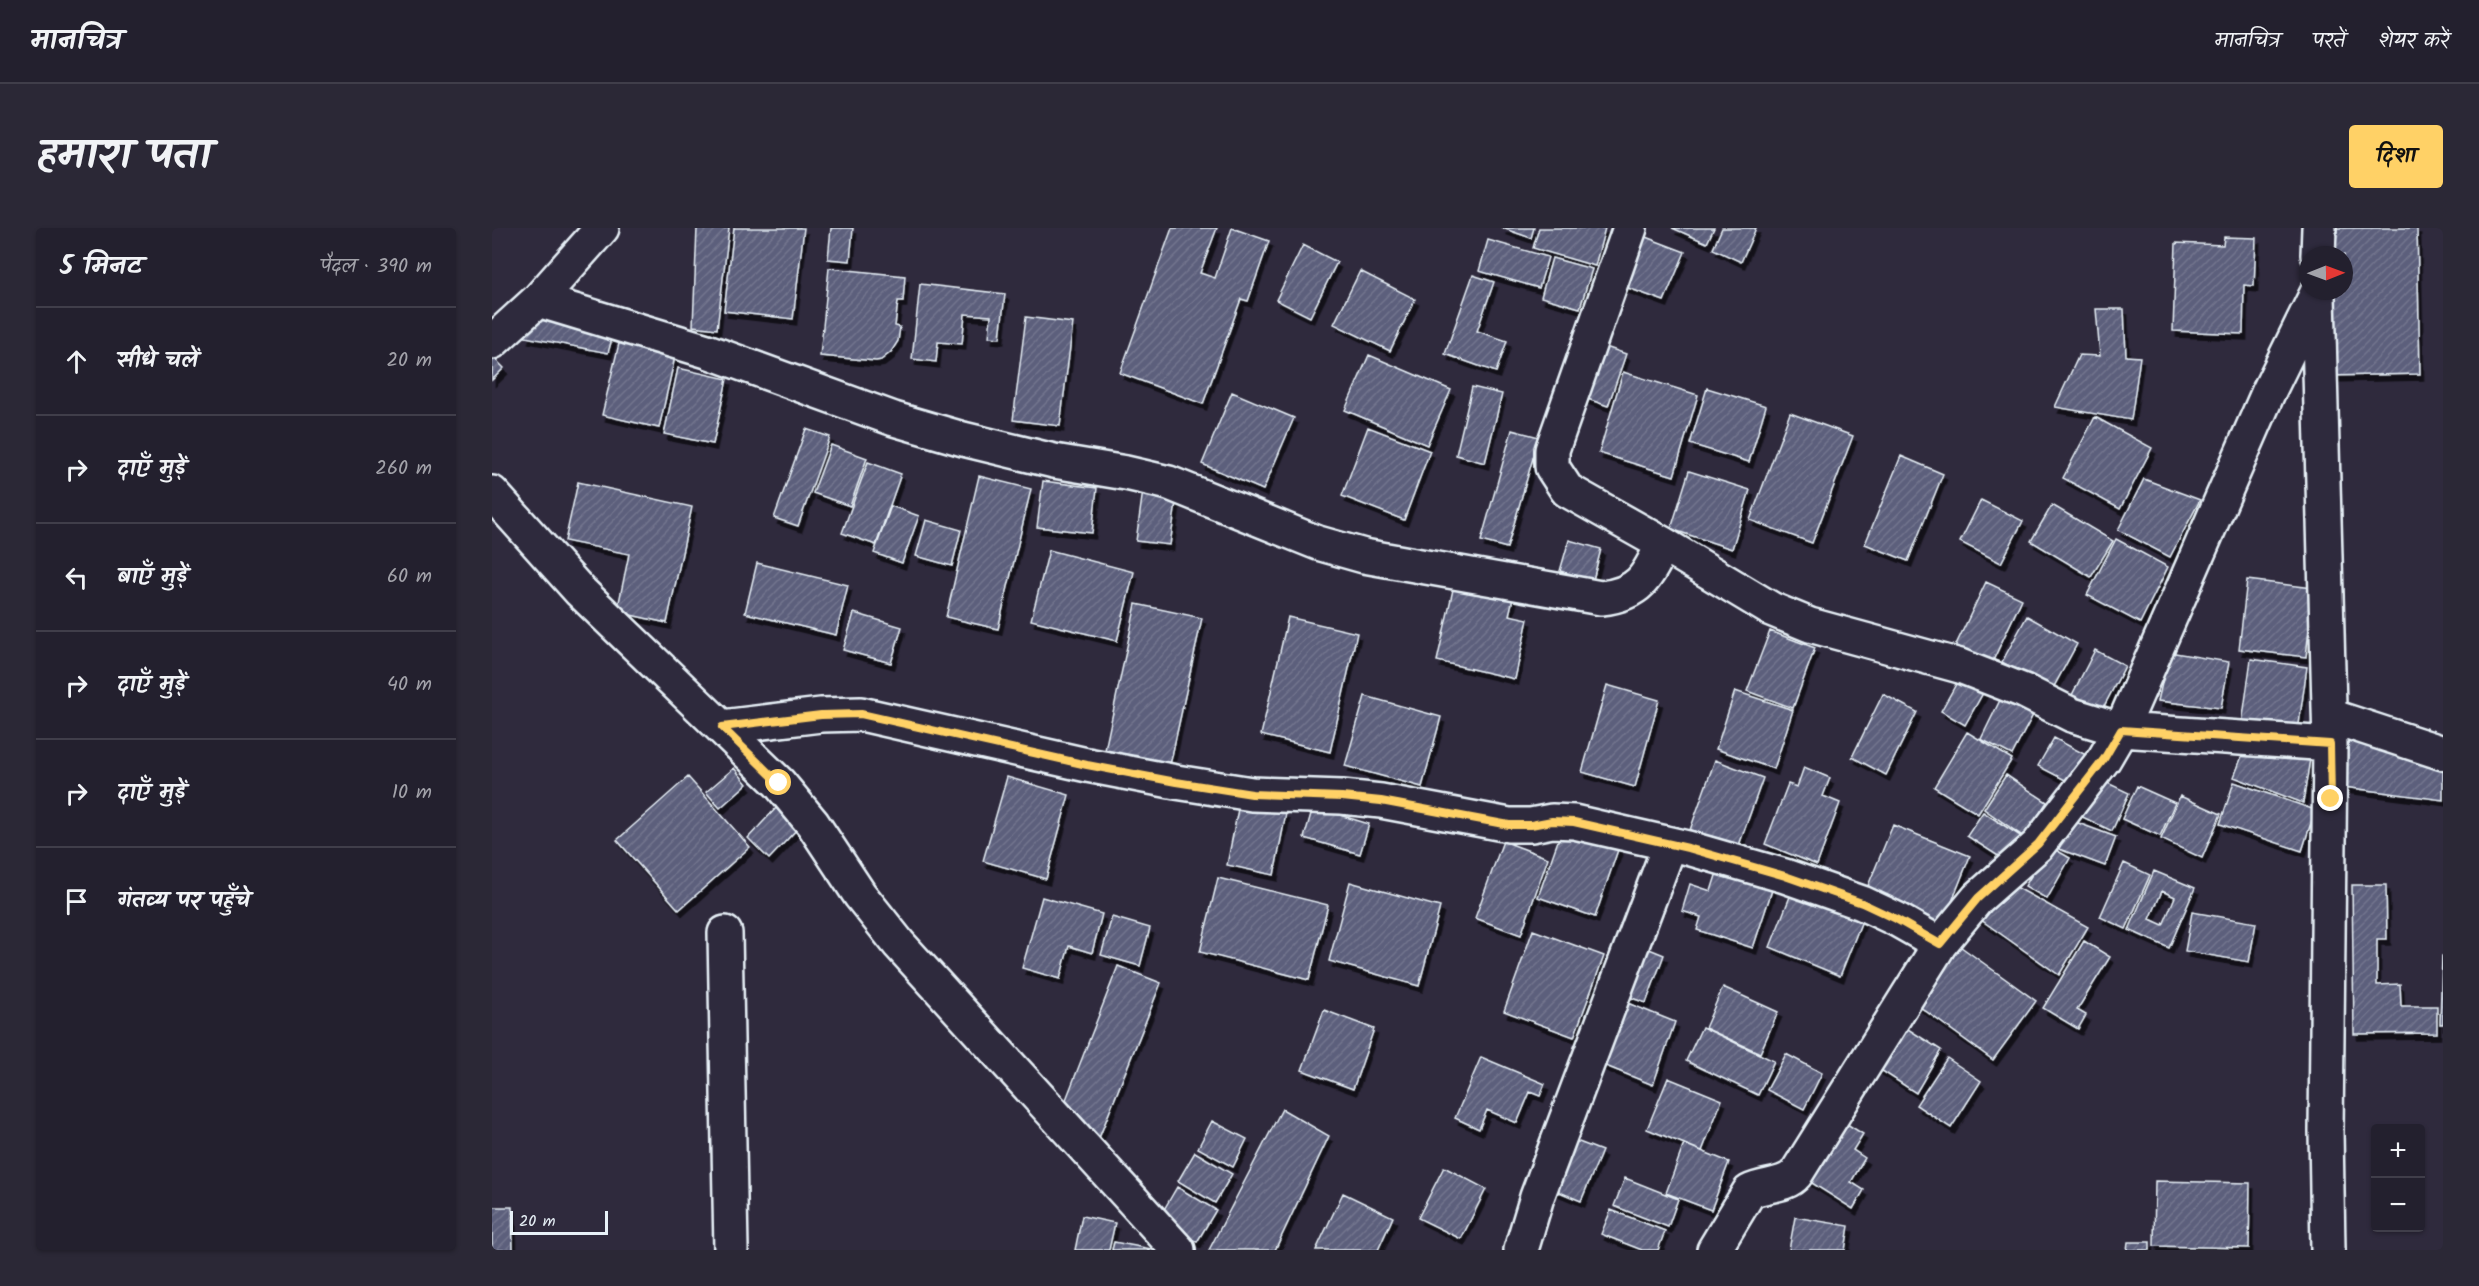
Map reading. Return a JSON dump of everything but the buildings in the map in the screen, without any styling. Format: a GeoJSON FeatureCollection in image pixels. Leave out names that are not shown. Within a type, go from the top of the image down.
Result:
{"type":"FeatureCollection","features":[{"type":"Feature","properties":{"kind":"street"},"geometry":{"type":"LineString","coordinates":[[492,342],[538,300],[602,228]]}},
{"type":"Feature","properties":{"kind":"street"},"geometry":{"type":"LineString","coordinates":[[1630,228],[1552,450],[1552,467],[1567,490],[1771,609],[1810,625],[1960,666],[2024,690],[2072,715],[2121,730],[2330,730],[2443,753]]}},
{"type":"Feature","properties":{"kind":"street"},"geometry":{"type":"LineString","coordinates":[[2318,246],[2319,228]]}},
{"type":"Feature","properties":{"kind":"street"},"geometry":{"type":"LineString","coordinates":[[538,300],[707,351],[894,419],[963,440],[1054,461],[1169,483],[1318,543],[1364,556],[1601,598],[1626,593],[1640,584],[1648,574],[1663,544]]}},
{"type":"Feature","properties":{"kind":"street"},"geometry":{"type":"LineString","coordinates":[[1714,1250],[1749,1192],[1759,1187],[1785,1182],[1797,1174],[1940,944],[1978,898],[2038,844],[2104,759],[2121,730],[2268,393],[2314,300]]}},
{"type":"Feature","properties":{"kind":"street"},"geometry":{"type":"LineString","coordinates":[[2318,300],[2330,730],[2326,1131],[2328,1250]]}},
{"type":"Feature","properties":{"kind":"street"},"geometry":{"type":"LineString","coordinates":[[492,493],[580,591],[722,727],[803,810],[860,895],[898,944],[1178,1250]]}},
{"type":"Feature","properties":{"kind":"street"},"geometry":{"type":"LineString","coordinates":[[722,727],[821,715],[861,714],[1087,765],[1224,790],[1287,797],[1342,797],[1381,801],[1509,825],[1531,825],[1552,821],[1574,822],[1670,844],[1829,891],[1896,919],[1940,944]]}},
{"type":"Feature","properties":{"kind":"street"},"geometry":{"type":"LineString","coordinates":[[1521,1250],[1541,1186],[1670,844]]}},
{"type":"Feature","properties":{"kind":"street"},"geometry":{"type":"LineString","coordinates":[[725,933],[731,1250]]}},
{"type":"Feature","properties":{"kind":"route"},"geometry":{"type":"LineString","coordinates":[[779,783],[722,727],[821,715],[861,714],[1087,765],[1224,790],[1287,797],[1342,797],[1381,801],[1509,825],[1531,825],[1552,821],[1574,822],[1688,848],[1785,876],[1862,903],[1940,944],[1978,898],[2038,844],[2104,759],[2121,730],[2330,744],[2331,799]]}}]}
